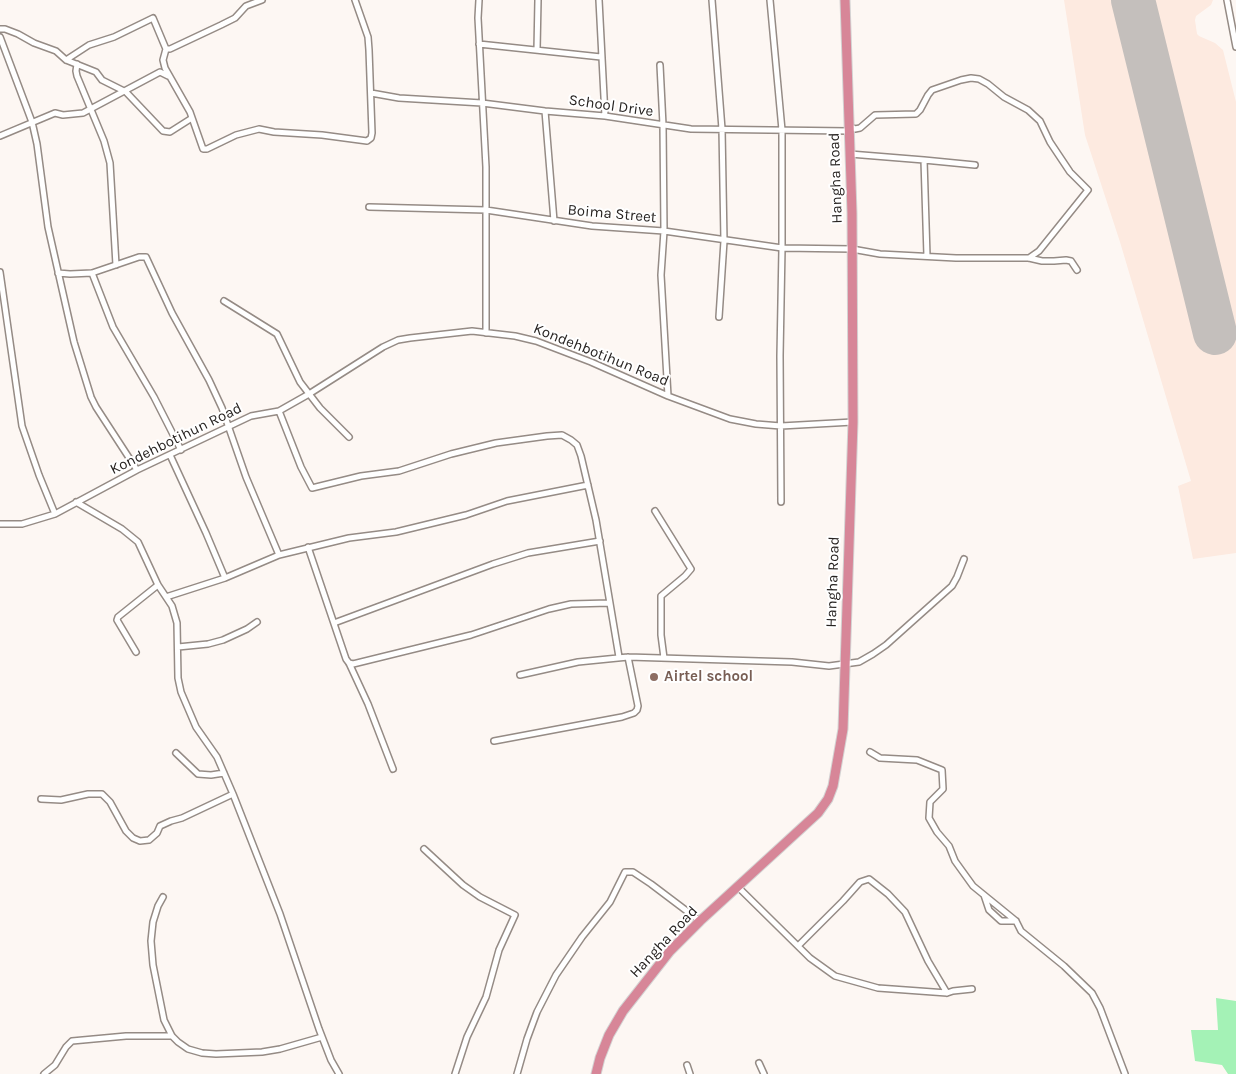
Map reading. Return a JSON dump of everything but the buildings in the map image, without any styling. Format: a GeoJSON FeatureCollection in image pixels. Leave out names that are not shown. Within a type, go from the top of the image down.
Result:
{"type":"FeatureCollection","features":[{"type":"Feature","properties":{"kind":"highway","name":"Hangha Road"},"geometry":{"type":"LineString","coordinates":[[596,1074],[609,1035],[623,1011],[670,951],[818,813],[828,799],[833,786],[843,729],[853,422],[852,249],[845,0]]}},
{"type":"Feature","properties":{"kind":"street"},"geometry":{"type":"LineString","coordinates":[[166,49],[170,49],[235,18],[246,6],[262,0]]}},
{"type":"Feature","properties":{"kind":"street"},"geometry":{"type":"LineString","coordinates":[[66,60],[89,45],[114,37],[153,18],[166,49],[163,64],[192,118],[203,149],[207,149],[236,135],[259,129],[368,141],[372,133],[368,37],[355,0]]}},
{"type":"Feature","properties":{"kind":"street"},"geometry":{"type":"LineString","coordinates":[[479,0],[479,44],[486,167],[486,332]]}},
{"type":"Feature","properties":{"kind":"street"},"geometry":{"type":"LineString","coordinates":[[537,50],[538,0]]}},
{"type":"Feature","properties":{"kind":"street"},"geometry":{"type":"LineString","coordinates":[[599,0],[605,116]]}},
{"type":"Feature","properties":{"kind":"street"},"geometry":{"type":"LineString","coordinates":[[712,0],[722,129],[724,241],[719,317]]}},
{"type":"Feature","properties":{"kind":"street"},"geometry":{"type":"LineString","coordinates":[[770,0],[782,130],[781,502]]}},
{"type":"Feature","properties":{"kind":"street"},"geometry":{"type":"LineString","coordinates":[[1227,0],[1236,47]]}},
{"type":"Feature","properties":{"kind":"street"},"geometry":{"type":"LineString","coordinates":[[0,29],[18,34],[34,44],[56,51],[66,60],[96,72],[102,80],[126,92],[163,131],[170,132],[192,118]]}},
{"type":"Feature","properties":{"kind":"street"},"geometry":{"type":"LineString","coordinates":[[0,37],[32,122],[37,144],[48,227],[74,342],[91,397],[136,470]]}},
{"type":"Feature","properties":{"kind":"street"},"geometry":{"type":"LineString","coordinates":[[479,44],[602,58]]}},
{"type":"Feature","properties":{"kind":"street"},"geometry":{"type":"LineString","coordinates":[[77,64],[76,71],[104,141],[110,163],[116,265]]}},
{"type":"Feature","properties":{"kind":"street"},"geometry":{"type":"LineString","coordinates":[[660,65],[663,125],[664,231],[661,275],[668,396]]}},
{"type":"Feature","properties":{"kind":"street"},"geometry":{"type":"LineString","coordinates":[[0,136],[55,112],[70,115],[83,113],[126,92],[160,72],[168,76]]}},
{"type":"Feature","properties":{"kind":"street","name":"School Drive"},"geometry":{"type":"LineString","coordinates":[[371,93],[400,98],[482,103],[605,116],[692,129],[782,130],[860,128],[875,115],[916,114],[932,90],[970,78],[979,79],[1004,97],[1028,110],[1040,121],[1049,140],[1070,172],[1088,190],[1039,251],[1029,258]]}},
{"type":"Feature","properties":{"kind":"street"},"geometry":{"type":"LineString","coordinates":[[546,111],[554,221]]}},
{"type":"Feature","properties":{"kind":"street"},"geometry":{"type":"LineString","coordinates":[[850,154],[975,165]]}},
{"type":"Feature","properties":{"kind":"street"},"geometry":{"type":"LineString","coordinates":[[924,160],[927,256]]}},
{"type":"Feature","properties":{"kind":"street","name":"Boima Street"},"geometry":{"type":"LineString","coordinates":[[369,207],[486,210],[592,226],[664,231],[782,248],[852,249],[880,254],[966,258],[1066,260],[1071,261],[1077,270]]}},
{"type":"Feature","properties":{"kind":"street"},"geometry":{"type":"LineString","coordinates":[[58,273],[92,273],[139,257],[146,257],[172,313],[209,380],[252,492],[279,555]]}},
{"type":"Feature","properties":{"kind":"street"},"geometry":{"type":"LineString","coordinates":[[0,272],[22,426],[55,514]]}},
{"type":"Feature","properties":{"kind":"street"},"geometry":{"type":"LineString","coordinates":[[92,273],[113,327],[154,397],[181,450]]}},
{"type":"Feature","properties":{"kind":"street"},"geometry":{"type":"LineString","coordinates":[[224,301],[277,334],[290,364],[309,394],[332,421],[349,436]]}},
{"type":"Feature","properties":{"kind":"street","name":"Kondehbotihun Road"},"geometry":{"type":"LineString","coordinates":[[0,524],[22,524],[55,514],[136,470],[251,416],[279,411],[358,362],[398,340],[460,332],[486,332],[536,341],[622,374],[668,396],[730,419],[781,426],[853,422]]}},
{"type":"Feature","properties":{"kind":"street"},"geometry":{"type":"LineString","coordinates":[[279,411],[301,467],[312,488],[361,476],[399,471],[451,454],[521,438],[562,435],[571,440],[577,446],[588,486],[600,541],[619,657]]}},
{"type":"Feature","properties":{"kind":"street"},"geometry":{"type":"LineString","coordinates":[[170,455],[206,533],[224,578]]}},
{"type":"Feature","properties":{"kind":"street"},"geometry":{"type":"LineString","coordinates":[[166,597],[224,578],[279,555],[349,538],[396,532],[507,501],[588,486]]}},
{"type":"Feature","properties":{"kind":"street"},"geometry":{"type":"LineString","coordinates":[[76,502],[122,529],[138,542],[158,585],[175,614],[178,678],[181,692],[196,727],[217,757],[233,794],[280,914],[331,1060],[339,1074]]}},
{"type":"Feature","properties":{"kind":"street"},"geometry":{"type":"LineString","coordinates":[[655,512],[691,569],[686,576],[661,596],[660,618],[664,658]]}},
{"type":"Feature","properties":{"kind":"street"},"geometry":{"type":"LineString","coordinates":[[334,623],[493,564],[528,553],[600,541]]}},
{"type":"Feature","properties":{"kind":"street"},"geometry":{"type":"LineString","coordinates":[[308,548],[346,659],[368,704],[392,769]]}},
{"type":"Feature","properties":{"kind":"street"},"geometry":{"type":"LineString","coordinates":[[520,675],[578,662],[619,657],[792,662],[829,666],[859,662],[886,645],[952,586],[964,559]]}},
{"type":"Feature","properties":{"kind":"street"},"geometry":{"type":"LineString","coordinates":[[136,652],[117,620],[118,617],[158,585]]}},
{"type":"Feature","properties":{"kind":"street"},"geometry":{"type":"LineString","coordinates":[[349,663],[353,664],[471,635],[571,604],[609,603]]}},
{"type":"Feature","properties":{"kind":"street"},"geometry":{"type":"LineString","coordinates":[[178,647],[208,644],[223,640],[248,629],[257,622]]}},
{"type":"Feature","properties":{"kind":"street"},"geometry":{"type":"LineString","coordinates":[[494,741],[622,717],[634,713],[638,706],[628,657]]}},
{"type":"Feature","properties":{"kind":"street"},"geometry":{"type":"LineString","coordinates":[[176,752],[198,774],[224,773]]}},
{"type":"Feature","properties":{"kind":"street"},"geometry":{"type":"LineString","coordinates":[[870,752],[880,758],[917,760],[942,770],[943,789],[930,802],[930,818],[937,832],[949,846],[955,861],[973,886],[1016,921],[1021,932],[1064,966],[1094,995],[1125,1074]]}},
{"type":"Feature","properties":{"kind":"street"},"geometry":{"type":"LineString","coordinates":[[41,799],[61,800],[88,794],[102,794],[110,802],[126,830],[133,838],[140,842],[148,840],[157,833],[160,826],[182,818],[233,794]]}},
{"type":"Feature","properties":{"kind":"street"},"geometry":{"type":"LineString","coordinates":[[424,849],[463,885],[480,897],[515,915],[499,950],[486,997],[467,1037],[455,1074]]}},
{"type":"Feature","properties":{"kind":"street"},"geometry":{"type":"LineString","coordinates":[[517,1074],[526,1039],[556,975],[582,937],[610,902],[625,872],[633,872],[700,922]]}},
{"type":"Feature","properties":{"kind":"street"},"geometry":{"type":"LineString","coordinates":[[798,946],[860,882],[869,879],[905,912],[928,961],[947,993]]}},
{"type":"Feature","properties":{"kind":"street"},"geometry":{"type":"LineString","coordinates":[[738,887],[825,970],[845,979],[878,988],[947,993],[953,990],[972,989]]}},
{"type":"Feature","properties":{"kind":"street"},"geometry":{"type":"LineString","coordinates":[[984,895],[989,910],[1001,921],[1016,921]]}},
{"type":"Feature","properties":{"kind":"street"},"geometry":{"type":"LineString","coordinates":[[163,897],[153,922],[151,941],[160,1004],[164,1020],[172,1036],[188,1049],[216,1054],[262,1052],[280,1049],[322,1036]]}},
{"type":"Feature","properties":{"kind":"street"},"geometry":{"type":"LineString","coordinates":[[44,1074],[55,1065],[72,1041],[126,1036],[172,1036]]}},
{"type":"Feature","properties":{"kind":"street"},"geometry":{"type":"LineString","coordinates":[[759,1063],[764,1074]]}},
{"type":"Feature","properties":{"kind":"street"},"geometry":{"type":"LineString","coordinates":[[687,1064],[690,1074]]}},
{"type":"Feature","properties":{"kind":"shaded area"},"geometry":{"type":"Polygon","coordinates":[[[1064,0],[1213,0],[1211,5],[1196,16],[1195,20],[1197,34],[1215,43],[1223,50],[1236,102],[1236,553],[1193,559],[1178,486],[1191,481],[1120,242],[1085,135],[1064,0]]]}},
{"type":"Feature","properties":{"kind":"green space"},"geometry":{"type":"Polygon","coordinates":[[[1216,998],[1236,1001],[1236,1074],[1228,1074],[1222,1065],[1195,1061],[1191,1030],[1218,1030],[1216,998]]]}},
{"type":"Feature","properties":{"kind":"runway"},"geometry":{"type":"LineString","coordinates":[[1133,0],[1215,333]]}},
{"type":"Feature","properties":{"kind":"place","name":"Airtel school"},"geometry":{"type":"Point","coordinates":[654,677]}}]}
